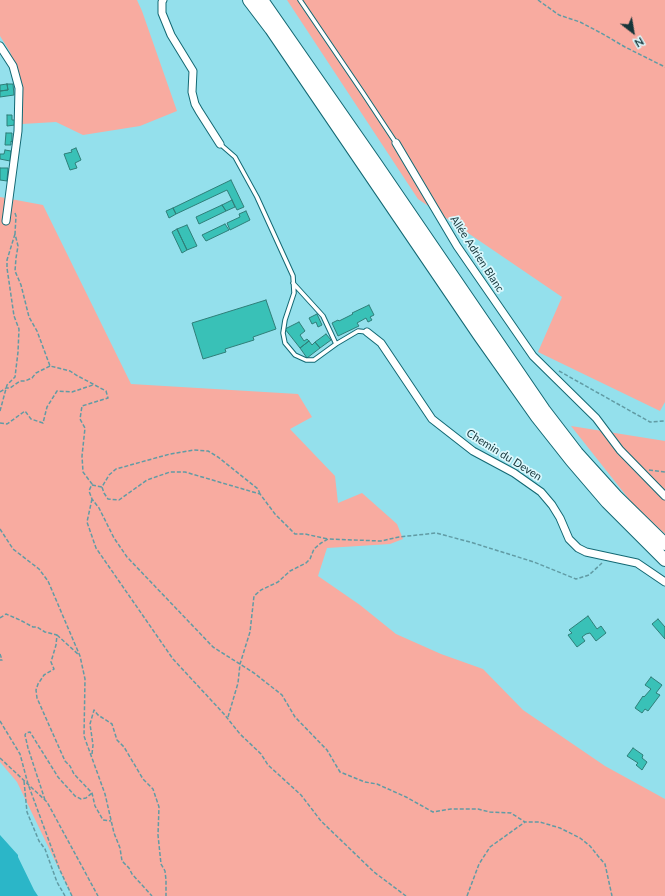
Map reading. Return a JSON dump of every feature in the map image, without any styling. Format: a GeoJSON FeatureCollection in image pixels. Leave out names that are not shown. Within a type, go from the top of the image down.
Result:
{"type":"FeatureCollection","features":[{"type":"Feature","properties":{"kind":"main road"},"geometry":{"type":"LineString","coordinates":[[250,0],[479,335],[537,417],[607,502],[665,560]]}},
{"type":"Feature","properties":{"kind":"main road"},"geometry":{"type":"LineString","coordinates":[[262,0],[544,410],[577,453],[606,485],[665,544]]}},
{"type":"Feature","properties":{"kind":"street"},"geometry":{"type":"LineString","coordinates":[[164,0],[162,2],[162,13],[171,35],[193,71],[192,92],[195,104],[220,144]]}},
{"type":"Feature","properties":{"kind":"street"},"geometry":{"type":"LineString","coordinates":[[0,46],[13,66],[19,88],[18,132],[6,221]]}},
{"type":"Feature","properties":{"kind":"street","name":"Allée Adrien Blanc"},"geometry":{"type":"LineString","coordinates":[[396,143],[457,246],[533,356],[596,418],[620,450],[665,496]]}},
{"type":"Feature","properties":{"kind":"street","name":"Chemin du Deven"},"geometry":{"type":"LineString","coordinates":[[367,332],[381,343],[432,419],[473,451],[514,473],[541,492],[556,511],[569,539],[578,548],[586,552],[637,562],[665,582]]}},
{"type":"Feature","properties":{"kind":"lane","name":"Allée Adrien Blanc"},"geometry":{"type":"LineString","coordinates":[[300,0],[396,143]]}},
{"type":"Feature","properties":{"kind":"lane"},"geometry":{"type":"LineString","coordinates":[[220,144],[235,157],[257,197],[293,276],[294,293],[285,320],[283,333],[285,343],[295,355],[306,360],[314,360],[336,344],[358,331],[367,332]]}},
{"type":"Feature","properties":{"kind":"lane"},"geometry":{"type":"LineString","coordinates":[[293,283],[323,316],[336,344]]}},
{"type":"Feature","properties":{"kind":"path"},"geometry":{"type":"LineString","coordinates":[[538,0],[559,15],[580,22],[665,67]]}},
{"type":"Feature","properties":{"kind":"path"},"geometry":{"type":"LineString","coordinates":[[0,411],[7,385],[15,377],[19,329],[14,316],[7,268],[7,260],[15,234],[16,216],[9,200]]}},
{"type":"Feature","properties":{"kind":"path"},"geometry":{"type":"LineString","coordinates":[[15,234],[18,246],[15,271],[21,285],[29,317],[37,331],[50,366]]}},
{"type":"Feature","properties":{"kind":"path"},"geometry":{"type":"LineString","coordinates":[[0,392],[6,388],[10,388],[20,381],[25,381],[50,366],[56,366],[70,371],[106,391],[108,398],[82,406],[80,414],[80,419],[85,428],[82,456],[83,472],[92,484],[102,486]]}},
{"type":"Feature","properties":{"kind":"path"},"geometry":{"type":"LineString","coordinates":[[554,368],[650,422],[665,421]]}},
{"type":"Feature","properties":{"kind":"path"},"geometry":{"type":"LineString","coordinates":[[0,423],[7,424],[25,411],[31,418],[43,423],[46,407],[57,391],[72,392],[93,385]]}},
{"type":"Feature","properties":{"kind":"path"},"geometry":{"type":"LineString","coordinates":[[260,494],[185,472],[170,472],[147,480],[119,500],[108,499],[102,486],[109,475],[116,469],[170,454],[194,450],[208,451],[218,457],[258,489],[275,514],[295,534],[305,534],[328,539],[381,540],[436,533],[534,562],[576,579],[588,575],[597,569],[609,556]]}},
{"type":"Feature","properties":{"kind":"path"},"geometry":{"type":"LineString","coordinates":[[639,470],[665,472]]}},
{"type":"Feature","properties":{"kind":"path"},"geometry":{"type":"LineString","coordinates":[[92,484],[89,491],[92,499],[99,508],[114,538],[127,556],[213,647],[240,664],[282,695],[295,717],[327,750],[340,772],[365,782],[377,784],[406,796],[433,812],[451,809],[478,809],[490,812],[512,813],[525,822],[540,822],[560,828],[580,838],[590,846],[604,864],[612,896]]}},
{"type":"Feature","properties":{"kind":"path"},"geometry":{"type":"LineString","coordinates":[[92,499],[87,522],[96,548],[173,659],[240,734],[261,754],[268,765],[301,795],[321,821],[374,872],[406,896]]}},
{"type":"Feature","properties":{"kind":"path"},"geometry":{"type":"LineString","coordinates":[[0,529],[14,550],[39,569],[48,581],[80,656],[85,679],[84,736],[105,794],[114,833],[120,848],[122,861],[152,896]]}},
{"type":"Feature","properties":{"kind":"path"},"geometry":{"type":"LineString","coordinates":[[227,718],[238,683],[240,664],[250,632],[254,596],[261,590],[278,582],[290,571],[306,563],[310,559],[314,549],[321,542],[328,539]]}},
{"type":"Feature","properties":{"kind":"path"},"geometry":{"type":"LineString","coordinates":[[0,618],[6,614],[45,632],[57,635],[80,656]]}},
{"type":"Feature","properties":{"kind":"path"},"geometry":{"type":"LineString","coordinates":[[57,635],[52,662],[54,669],[48,672],[38,684],[36,690],[37,698],[66,761],[74,774],[92,793],[95,806],[103,820],[112,821]]}},
{"type":"Feature","properties":{"kind":"path"},"geometry":{"type":"LineString","coordinates":[[0,654],[2,660],[0,660]]}},
{"type":"Feature","properties":{"kind":"path"},"geometry":{"type":"LineString","coordinates":[[92,756],[93,745],[90,724],[94,710],[98,715],[112,724],[117,740],[124,747],[143,779],[153,789],[159,807],[158,835],[161,864],[165,871],[166,896]]}},
{"type":"Feature","properties":{"kind":"path"},"geometry":{"type":"LineString","coordinates":[[0,722],[20,754],[28,784],[59,868],[72,896]]}},
{"type":"Feature","properties":{"kind":"path"},"geometry":{"type":"LineString","coordinates":[[92,793],[86,798],[81,799],[75,796],[58,777],[30,732],[26,733],[25,736],[28,748],[45,800],[98,896]]}},
{"type":"Feature","properties":{"kind":"path"},"geometry":{"type":"LineString","coordinates":[[0,758],[45,800]]}},
{"type":"Feature","properties":{"kind":"path"},"geometry":{"type":"LineString","coordinates":[[24,780],[28,812],[39,841],[45,848],[57,882],[65,896]]}},
{"type":"Feature","properties":{"kind":"path"},"geometry":{"type":"LineString","coordinates":[[466,896],[479,864],[490,847],[525,822]]}},
{"type":"Feature","properties":{"kind":"shaded area"},"geometry":{"type":"Polygon","coordinates":[[[0,0],[137,0],[177,111],[140,126],[83,135],[56,122],[22,124],[23,86],[10,52],[0,36],[0,0]]]}},
{"type":"Feature","properties":{"kind":"shaded area"},"geometry":{"type":"Polygon","coordinates":[[[287,0],[665,0],[665,402],[660,411],[538,352],[562,297],[418,199],[287,0]]]}},
{"type":"Feature","properties":{"kind":"shaded area"},"geometry":{"type":"Polygon","coordinates":[[[0,197],[43,205],[131,384],[298,394],[312,417],[290,429],[335,476],[338,503],[362,493],[397,524],[403,539],[390,544],[327,548],[318,576],[360,605],[396,634],[441,654],[483,669],[523,710],[605,766],[665,799],[665,896],[72,896],[17,782],[0,762],[0,197]]]}},
{"type":"Feature","properties":{"kind":"shaded area"},"geometry":{"type":"Polygon","coordinates":[[[571,426],[665,441],[665,534],[632,503],[571,426]]]}},
{"type":"Feature","properties":{"kind":"water"},"geometry":{"type":"Polygon","coordinates":[[[0,835],[18,855],[38,896],[0,896],[0,835]]]}},
{"type":"Feature","properties":{"kind":"building"},"geometry":{"type":"Polygon","coordinates":[[[7,84],[8,90],[0,91],[0,85],[7,84]]]}},
{"type":"Feature","properties":{"kind":"building"},"geometry":{"type":"Polygon","coordinates":[[[7,84],[13,84],[14,95],[0,97],[0,91],[8,90],[7,84]]]}},
{"type":"Feature","properties":{"kind":"building"},"geometry":{"type":"Polygon","coordinates":[[[7,115],[12,115],[12,120],[15,120],[15,125],[7,126],[7,115]]]}},
{"type":"Feature","properties":{"kind":"building"},"geometry":{"type":"Polygon","coordinates":[[[6,133],[12,133],[11,145],[5,145],[6,133]]]}},
{"type":"Feature","properties":{"kind":"building"},"geometry":{"type":"Polygon","coordinates":[[[76,148],[81,160],[75,163],[77,168],[70,170],[64,154],[72,152],[71,150],[76,148]]]}},
{"type":"Feature","properties":{"kind":"building"},"geometry":{"type":"Polygon","coordinates":[[[5,150],[11,151],[10,161],[0,159],[0,154],[4,154],[5,150]]]}},
{"type":"Feature","properties":{"kind":"building"},"geometry":{"type":"Polygon","coordinates":[[[0,168],[8,168],[7,181],[0,180],[0,168]]]}},
{"type":"Feature","properties":{"kind":"building"},"geometry":{"type":"Polygon","coordinates":[[[231,180],[244,207],[237,210],[227,190],[176,214],[173,208],[231,180]]]}},
{"type":"Feature","properties":{"kind":"building"},"geometry":{"type":"Polygon","coordinates":[[[232,200],[235,207],[226,211],[222,205],[232,200]]]}},
{"type":"Feature","properties":{"kind":"building"},"geometry":{"type":"Polygon","coordinates":[[[222,205],[226,211],[199,224],[196,217],[222,205]]]}},
{"type":"Feature","properties":{"kind":"building"},"geometry":{"type":"Polygon","coordinates":[[[173,208],[176,214],[169,218],[166,211],[173,208]]]}},
{"type":"Feature","properties":{"kind":"building"},"geometry":{"type":"Polygon","coordinates":[[[246,211],[250,220],[230,230],[227,223],[240,217],[239,214],[246,211]]]}},
{"type":"Feature","properties":{"kind":"building"},"geometry":{"type":"Polygon","coordinates":[[[225,224],[229,230],[206,241],[202,235],[225,224]]]}},
{"type":"Feature","properties":{"kind":"building"},"geometry":{"type":"Polygon","coordinates":[[[187,225],[197,246],[187,250],[177,229],[187,225]]]}},
{"type":"Feature","properties":{"kind":"building"},"geometry":{"type":"Polygon","coordinates":[[[177,229],[187,250],[182,253],[172,232],[177,229]]]}},
{"type":"Feature","properties":{"kind":"building"},"geometry":{"type":"Polygon","coordinates":[[[266,300],[276,329],[253,337],[254,340],[225,349],[226,352],[203,359],[192,323],[266,300]]]}},
{"type":"Feature","properties":{"kind":"building"},"geometry":{"type":"Polygon","coordinates":[[[369,305],[374,315],[370,317],[372,320],[368,322],[366,318],[357,323],[359,326],[338,336],[332,323],[338,320],[339,321],[369,305]]]}},
{"type":"Feature","properties":{"kind":"building"},"geometry":{"type":"Polygon","coordinates":[[[317,314],[322,325],[318,327],[316,322],[312,324],[309,318],[317,314]]]}},
{"type":"Feature","properties":{"kind":"building"},"geometry":{"type":"Polygon","coordinates":[[[299,322],[305,331],[300,335],[304,341],[307,339],[309,341],[300,348],[285,329],[299,322]]]}},
{"type":"Feature","properties":{"kind":"building"},"geometry":{"type":"Polygon","coordinates":[[[326,334],[331,340],[320,348],[315,342],[326,334]]]}},
{"type":"Feature","properties":{"kind":"building"},"geometry":{"type":"Polygon","coordinates":[[[309,341],[312,345],[315,342],[320,348],[307,358],[300,348],[309,341]]]}},
{"type":"Feature","properties":{"kind":"building"},"geometry":{"type":"Polygon","coordinates":[[[588,616],[597,629],[601,626],[606,633],[596,641],[590,633],[586,634],[582,637],[585,641],[577,647],[568,635],[572,633],[569,630],[588,616]]]}},
{"type":"Feature","properties":{"kind":"building"},"geometry":{"type":"Polygon","coordinates":[[[658,619],[665,627],[665,639],[652,624],[658,619]]]}},
{"type":"Feature","properties":{"kind":"building"},"geometry":{"type":"Polygon","coordinates":[[[651,677],[662,685],[656,693],[660,695],[648,711],[645,709],[642,713],[635,708],[643,696],[644,697],[651,689],[645,685],[651,677]]]}},
{"type":"Feature","properties":{"kind":"building"},"geometry":{"type":"Polygon","coordinates":[[[633,748],[643,755],[642,758],[647,762],[642,770],[636,765],[638,763],[627,756],[633,748]]]}}]}
